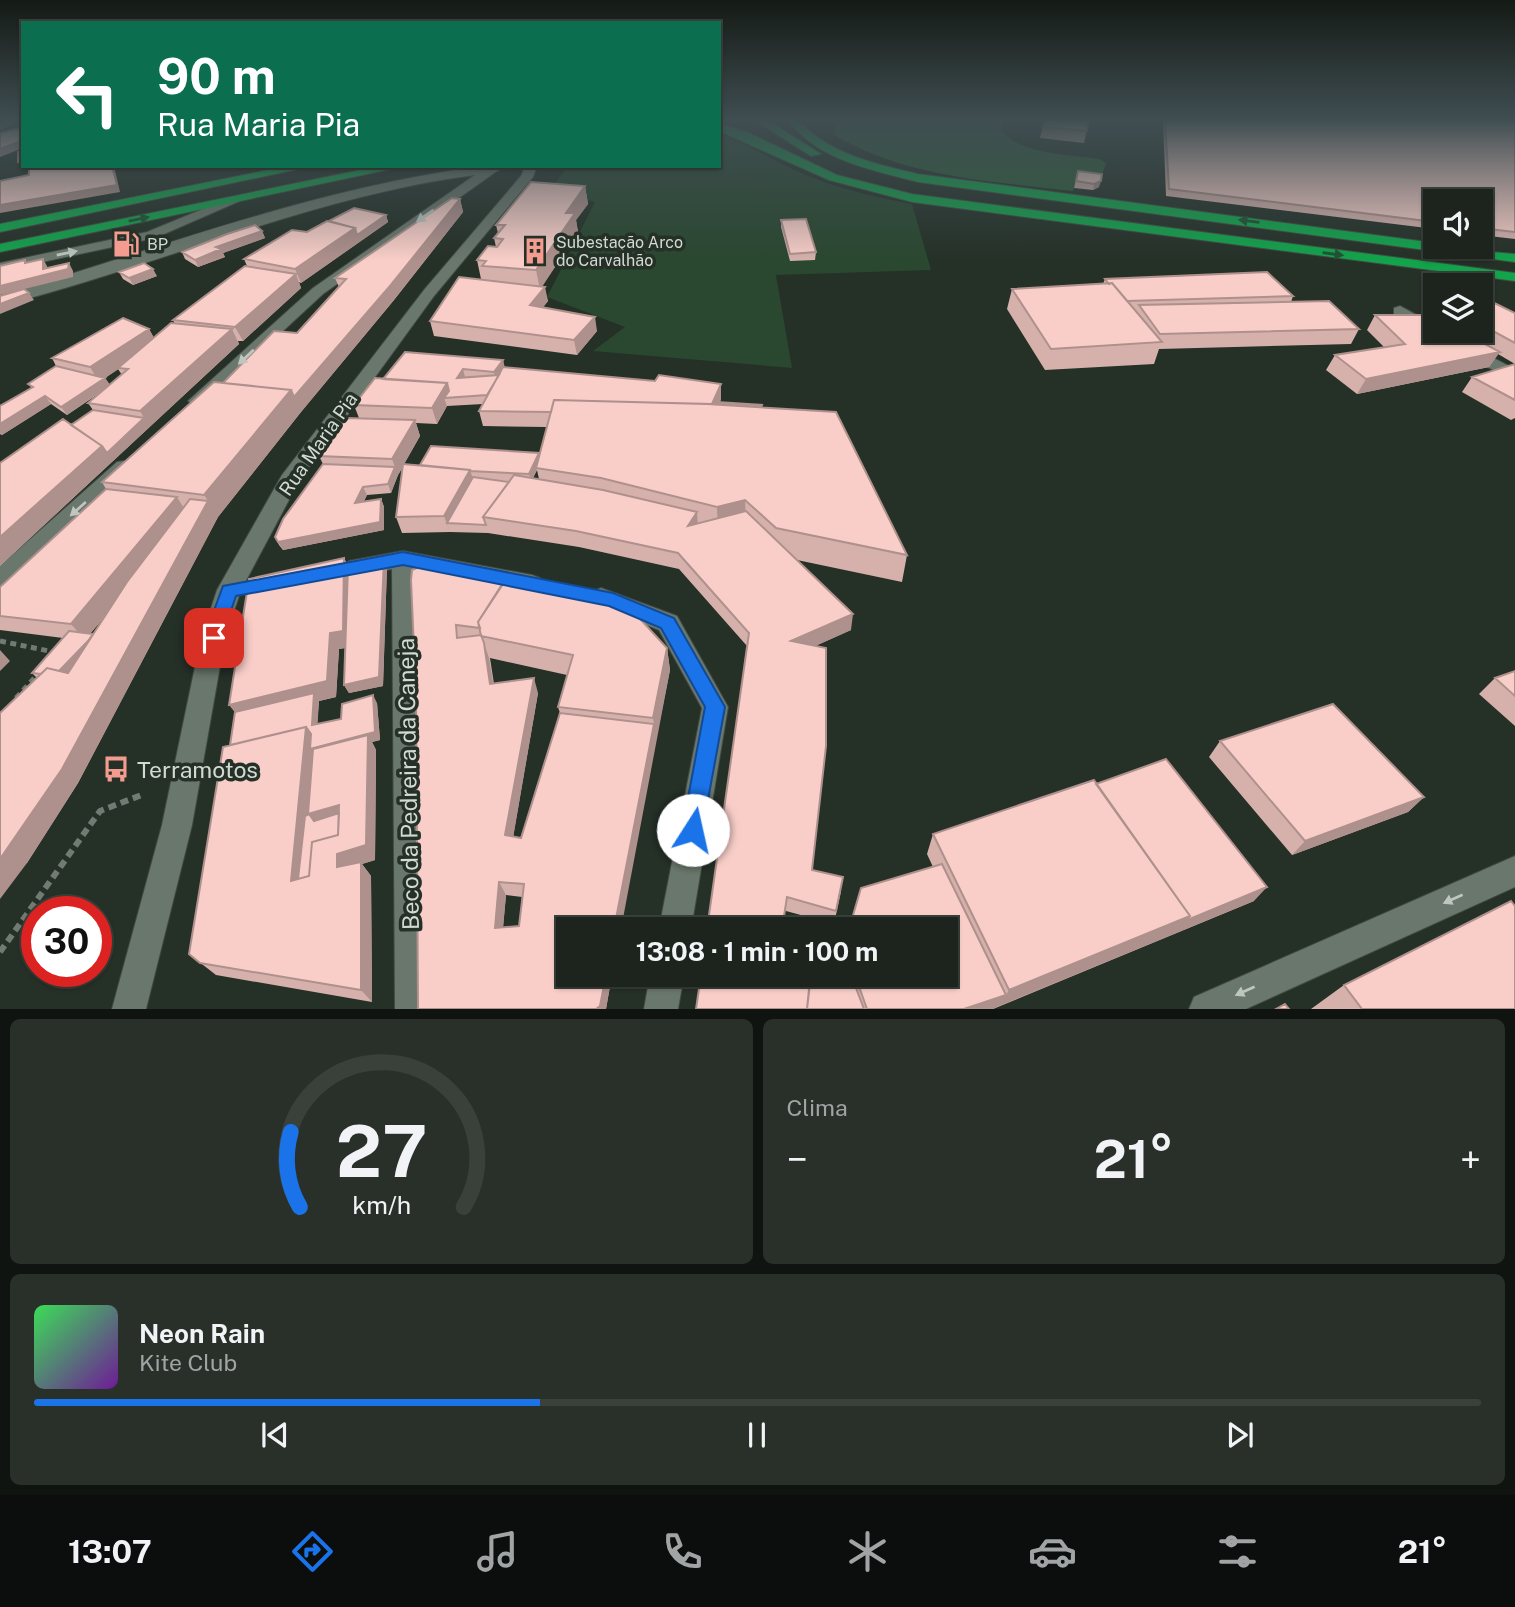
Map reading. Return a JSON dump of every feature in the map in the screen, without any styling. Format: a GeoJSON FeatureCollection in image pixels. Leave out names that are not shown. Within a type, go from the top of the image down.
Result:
{"type":"FeatureCollection","features":[{"type":"Feature","properties":{"kind":"highway"},"geometry":{"type":"LineString","coordinates":[[806,167],[837,179],[912,198],[1515,277]]}},
{"type":"Feature","properties":{"kind":"highway"},"geometry":{"type":"LineString","coordinates":[[847,167],[892,183],[1148,220],[1279,237],[1423,248]]}},
{"type":"Feature","properties":{"kind":"highway"},"geometry":{"type":"LineString","coordinates":[[874,167],[918,178],[1274,224],[1423,247]]}},
{"type":"Feature","properties":{"kind":"highway"},"geometry":{"type":"LineString","coordinates":[[0,228],[297,168]]}},
{"type":"Feature","properties":{"kind":"highway"},"geometry":{"type":"LineString","coordinates":[[0,248],[389,168]]}},
{"type":"Feature","properties":{"kind":"highway"},"geometry":{"type":"LineString","coordinates":[[1493,255],[1515,258]]}},
{"type":"Feature","properties":{"kind":"street"},"geometry":{"type":"LineString","coordinates":[[0,301],[308,207],[437,176],[491,168]]}},
{"type":"Feature","properties":{"kind":"street"},"geometry":{"type":"LineString","coordinates":[[182,415],[318,291],[497,168]]}},
{"type":"Feature","properties":{"kind":"street","name":"Rua Maria Pia"},"geometry":{"type":"LineString","coordinates":[[129,1009],[177,825],[214,638],[229,590],[289,480],[429,293],[527,177],[530,168]]}},
{"type":"Feature","properties":{"kind":"street"},"geometry":{"type":"LineString","coordinates":[[1399,311],[1515,376]]}},
{"type":"Feature","properties":{"kind":"street"},"geometry":{"type":"LineString","coordinates":[[0,579],[142,452]]}},
{"type":"Feature","properties":{"kind":"street"},"geometry":{"type":"LineString","coordinates":[[336,571],[403,558],[613,599],[668,623],[715,707],[678,917]]}},
{"type":"Feature","properties":{"kind":"street","name":"Beco da Pedreira da Caneja"},"geometry":{"type":"LineString","coordinates":[[403,558],[412,1009]]}},
{"type":"Feature","properties":{"kind":"street"},"geometry":{"type":"LineString","coordinates":[[229,590],[256,585]]}},
{"type":"Feature","properties":{"kind":"street"},"geometry":{"type":"LineString","coordinates":[[1206,1009],[1515,871]]}},
{"type":"Feature","properties":{"kind":"street"},"geometry":{"type":"LineString","coordinates":[[661,1009],[665,987]]}},
{"type":"Feature","properties":{"kind":"lane"},"geometry":{"type":"LineString","coordinates":[[0,267],[151,235],[236,200]]}},
{"type":"Feature","properties":{"kind":"path"},"geometry":{"type":"LineString","coordinates":[[0,641],[58,652],[50,661]]}},
{"type":"Feature","properties":{"kind":"path"},"geometry":{"type":"LineString","coordinates":[[8,706],[41,670]]}},
{"type":"Feature","properties":{"kind":"path"},"geometry":{"type":"LineString","coordinates":[[0,952],[100,811]]}},
{"type":"Feature","properties":{"kind":"green space"},"geometry":{"type":"Polygon","coordinates":[[[788,167],[836,186],[912,204],[931,270],[776,275],[792,368],[593,351],[625,327],[547,297],[595,202],[550,190],[566,168],[788,167]]]}},
{"type":"Feature","properties":{"kind":"green space"},"geometry":{"type":"Polygon","coordinates":[[[913,167],[1105,167],[1100,181],[1077,178],[1073,191],[980,180],[913,167]]]}},
{"type":"Feature","properties":{"kind":"building"},"geometry":{"type":"Polygon","coordinates":[[[1168,167],[1515,167],[1515,232],[1493,229],[1493,189],[1423,189],[1423,221],[1169,189],[1168,167]]]}},
{"type":"Feature","properties":{"kind":"building"},"geometry":{"type":"Polygon","coordinates":[[[29,168],[113,168],[117,185],[0,205],[0,181],[29,175],[29,168]]]}},
{"type":"Feature","properties":{"kind":"building"},"geometry":{"type":"Polygon","coordinates":[[[1078,171],[1102,174],[1101,181],[1094,184],[1076,181],[1078,171]]]}},
{"type":"Feature","properties":{"kind":"building"},"geometry":{"type":"Polygon","coordinates":[[[531,182],[585,186],[566,213],[575,213],[536,270],[482,266],[486,261],[477,260],[488,246],[497,247],[503,239],[494,238],[505,225],[496,225],[531,182]]]}},
{"type":"Feature","properties":{"kind":"building"},"geometry":{"type":"Polygon","coordinates":[[[452,198],[460,199],[390,286],[294,397],[291,390],[223,383],[274,331],[297,333],[346,279],[335,278],[452,198]]]}},
{"type":"Feature","properties":{"kind":"building"},"geometry":{"type":"Polygon","coordinates":[[[354,208],[386,215],[357,235],[355,228],[329,221],[354,208]]]}},
{"type":"Feature","properties":{"kind":"building"},"geometry":{"type":"Polygon","coordinates":[[[806,219],[816,252],[790,254],[781,220],[806,219]]]}},
{"type":"Feature","properties":{"kind":"building"},"geometry":{"type":"Polygon","coordinates":[[[327,221],[355,228],[295,269],[244,259],[292,230],[307,232],[327,221]]]}},
{"type":"Feature","properties":{"kind":"building"},"geometry":{"type":"Polygon","coordinates":[[[255,225],[262,231],[216,247],[221,249],[195,260],[182,252],[227,234],[255,225]]]}},
{"type":"Feature","properties":{"kind":"building"},"geometry":{"type":"Polygon","coordinates":[[[43,259],[43,269],[69,263],[68,269],[0,286],[0,266],[43,259]]]}},
{"type":"Feature","properties":{"kind":"building"},"geometry":{"type":"Polygon","coordinates":[[[144,263],[153,269],[129,278],[119,272],[144,263]]]}},
{"type":"Feature","properties":{"kind":"building"},"geometry":{"type":"Polygon","coordinates":[[[245,266],[296,274],[235,327],[173,320],[245,266]]]}},
{"type":"Feature","properties":{"kind":"building"},"geometry":{"type":"Polygon","coordinates":[[[1267,272],[1293,296],[1127,301],[1112,283],[1109,284],[1105,279],[1267,272]]]}},
{"type":"Feature","properties":{"kind":"building"},"geometry":{"type":"Polygon","coordinates":[[[459,277],[545,287],[530,305],[595,317],[574,340],[430,321],[459,277]]]}},
{"type":"Feature","properties":{"kind":"building"},"geometry":{"type":"Polygon","coordinates":[[[1112,283],[1162,342],[1051,349],[1012,289],[1112,283]]]}},
{"type":"Feature","properties":{"kind":"building"},"geometry":{"type":"Polygon","coordinates":[[[24,289],[29,293],[0,304],[0,296],[24,289]]]}},
{"type":"Feature","properties":{"kind":"building"},"geometry":{"type":"Polygon","coordinates":[[[1329,301],[1359,329],[1160,334],[1139,305],[1329,301]]]}},
{"type":"Feature","properties":{"kind":"building"},"geometry":{"type":"Polygon","coordinates":[[[1493,302],[1515,313],[1515,343],[1493,331],[1493,302]]]}},
{"type":"Feature","properties":{"kind":"building"},"geometry":{"type":"Polygon","coordinates":[[[1375,315],[1423,315],[1423,343],[1483,343],[1500,352],[1366,379],[1335,355],[1405,344],[1375,315]]]}},
{"type":"Feature","properties":{"kind":"building"},"geometry":{"type":"Polygon","coordinates":[[[123,318],[149,329],[90,367],[52,358],[123,318]]]}},
{"type":"Feature","properties":{"kind":"building"},"geometry":{"type":"Polygon","coordinates":[[[171,323],[232,329],[140,411],[88,403],[128,369],[118,368],[171,323]]]}},
{"type":"Feature","properties":{"kind":"building"},"geometry":{"type":"Polygon","coordinates":[[[405,352],[503,360],[494,372],[463,369],[457,378],[499,375],[487,395],[444,398],[449,391],[447,383],[383,379],[405,352]]]}},
{"type":"Feature","properties":{"kind":"building"},"geometry":{"type":"Polygon","coordinates":[[[1515,364],[1515,400],[1472,377],[1515,364]]]}},
{"type":"Feature","properties":{"kind":"building"},"geometry":{"type":"Polygon","coordinates":[[[56,366],[105,378],[61,407],[45,396],[0,424],[0,406],[33,387],[28,384],[56,366]]]}},
{"type":"Feature","properties":{"kind":"building"},"geometry":{"type":"Polygon","coordinates":[[[503,367],[655,381],[659,375],[721,384],[712,404],[554,400],[551,412],[479,411],[503,367]]]}},
{"type":"Feature","properties":{"kind":"building"},"geometry":{"type":"Polygon","coordinates":[[[375,378],[447,383],[432,408],[354,405],[375,378]]]}},
{"type":"Feature","properties":{"kind":"building"},"geometry":{"type":"Polygon","coordinates":[[[214,382],[291,390],[204,495],[102,482],[214,382]]]}},
{"type":"Feature","properties":{"kind":"building"},"geometry":{"type":"Polygon","coordinates":[[[554,400],[707,404],[836,412],[907,555],[776,528],[745,500],[717,507],[601,478],[536,468],[554,400]]]}},
{"type":"Feature","properties":{"kind":"building"},"geometry":{"type":"Polygon","coordinates":[[[717,402],[762,405],[716,404],[717,402]]]}},
{"type":"Feature","properties":{"kind":"building"},"geometry":{"type":"Polygon","coordinates":[[[93,410],[144,418],[107,453],[102,446],[71,425],[93,410]]]}},
{"type":"Feature","properties":{"kind":"building"},"geometry":{"type":"Polygon","coordinates":[[[346,418],[415,420],[392,459],[319,456],[346,418]]]}},
{"type":"Feature","properties":{"kind":"building"},"geometry":{"type":"Polygon","coordinates":[[[63,419],[102,446],[0,537],[0,463],[63,419]]]}},
{"type":"Feature","properties":{"kind":"building"},"geometry":{"type":"Polygon","coordinates":[[[431,446],[539,453],[529,474],[470,471],[420,465],[431,446]]]}},
{"type":"Feature","properties":{"kind":"building"},"geometry":{"type":"Polygon","coordinates":[[[323,464],[395,467],[388,484],[363,487],[355,503],[381,499],[380,522],[278,542],[275,537],[283,519],[323,464]]]}},
{"type":"Feature","properties":{"kind":"building"},"geometry":{"type":"Polygon","coordinates":[[[403,464],[470,470],[444,516],[396,517],[403,464]]]}},
{"type":"Feature","properties":{"kind":"building"},"geometry":{"type":"Polygon","coordinates":[[[514,475],[603,490],[697,512],[688,526],[746,511],[853,614],[791,641],[826,648],[826,746],[812,870],[843,877],[836,911],[787,897],[784,917],[709,917],[749,633],[678,553],[576,531],[483,517],[514,475]]]}},
{"type":"Feature","properties":{"kind":"building"},"geometry":{"type":"Polygon","coordinates":[[[473,477],[509,482],[483,517],[486,525],[447,523],[473,477]]]}},
{"type":"Feature","properties":{"kind":"building"},"geometry":{"type":"Polygon","coordinates":[[[106,489],[177,497],[71,624],[0,616],[0,587],[106,489]]]}},
{"type":"Feature","properties":{"kind":"building"},"geometry":{"type":"Polygon","coordinates":[[[190,499],[208,501],[62,769],[0,859],[0,713],[47,668],[68,673],[127,582],[190,499]]]}},
{"type":"Feature","properties":{"kind":"building"},"geometry":{"type":"Polygon","coordinates":[[[344,558],[343,631],[330,633],[327,681],[229,705],[249,579],[344,558]]]}},
{"type":"Feature","properties":{"kind":"building"},"geometry":{"type":"Polygon","coordinates":[[[384,558],[379,677],[344,685],[348,566],[384,558]]]}},
{"type":"Feature","properties":{"kind":"building"},"geometry":{"type":"Polygon","coordinates":[[[424,565],[505,581],[478,622],[480,628],[456,625],[457,638],[481,635],[490,684],[534,678],[505,835],[521,838],[560,713],[654,724],[616,917],[556,917],[556,987],[604,987],[600,1006],[596,1009],[418,1009],[416,695],[412,570],[424,565]],[[499,882],[495,928],[519,926],[524,884],[499,882]]]}},
{"type":"Feature","properties":{"kind":"building"},"geometry":{"type":"Polygon","coordinates":[[[508,575],[618,595],[667,648],[653,718],[558,707],[573,655],[481,636],[478,622],[508,575]]]}},
{"type":"Feature","properties":{"kind":"building"},"geometry":{"type":"Polygon","coordinates":[[[69,631],[93,634],[59,671],[47,668],[41,674],[32,673],[69,631]]]}},
{"type":"Feature","properties":{"kind":"building"},"geometry":{"type":"Polygon","coordinates":[[[1515,671],[1515,696],[1495,678],[1515,671]]]}},
{"type":"Feature","properties":{"kind":"building"},"geometry":{"type":"Polygon","coordinates":[[[314,693],[312,725],[341,719],[342,704],[373,695],[375,732],[310,749],[311,734],[306,727],[230,745],[235,712],[314,693]]]}},
{"type":"Feature","properties":{"kind":"building"},"geometry":{"type":"Polygon","coordinates":[[[1333,704],[1424,797],[1305,841],[1220,741],[1333,704]]]}},
{"type":"Feature","properties":{"kind":"building"},"geometry":{"type":"Polygon","coordinates":[[[306,727],[291,881],[309,876],[312,842],[338,835],[339,805],[308,814],[313,749],[368,735],[366,845],[337,854],[337,867],[361,862],[361,990],[200,963],[189,954],[223,747],[306,727]]]}},
{"type":"Feature","properties":{"kind":"building"},"geometry":{"type":"Polygon","coordinates":[[[1166,759],[1267,887],[1185,921],[1190,916],[1096,784],[1166,759]]]}},
{"type":"Feature","properties":{"kind":"building"},"geometry":{"type":"Polygon","coordinates":[[[1094,780],[1190,916],[1009,990],[933,834],[1094,780]]]}},
{"type":"Feature","properties":{"kind":"building"},"geometry":{"type":"Polygon","coordinates":[[[339,813],[338,835],[312,842],[309,876],[298,879],[305,816],[309,814],[314,821],[339,813]]]}},
{"type":"Feature","properties":{"kind":"building"},"geometry":{"type":"Polygon","coordinates":[[[942,864],[1006,995],[964,1009],[867,1009],[859,987],[958,987],[958,917],[853,917],[861,888],[942,864]]]}},
{"type":"Feature","properties":{"kind":"building"},"geometry":{"type":"Polygon","coordinates":[[[1511,901],[1515,906],[1515,1009],[1362,1009],[1344,985],[1511,901]]]}},
{"type":"Feature","properties":{"kind":"building"},"geometry":{"type":"Polygon","coordinates":[[[699,987],[810,987],[807,1009],[696,1009],[699,987]]]}},
{"type":"Feature","properties":{"kind":"building"},"geometry":{"type":"Polygon","coordinates":[[[809,987],[856,987],[864,1009],[807,1009],[809,987]]]}},
{"type":"Feature","properties":{"kind":"building"},"geometry":{"type":"Polygon","coordinates":[[[1285,1004],[1289,1009],[1276,1009],[1285,1004]]]}},
{"type":"Feature","properties":{"kind":"place","name":"BP"},"geometry":{"type":"Point","coordinates":[126,244]}},
{"type":"Feature","properties":{"kind":"place","name":"Subestação Arco do Carvalhão"},"geometry":{"type":"Point","coordinates":[535,251]}},
{"type":"Feature","properties":{"kind":"place","name":"Terramotos"},"geometry":{"type":"Point","coordinates":[116,769]}},
{"type":"Feature","properties":{"kind":"route"},"geometry":{"type":"LineString","coordinates":[[214,638],[229,590],[403,558],[613,599],[668,623],[715,707],[693,830]]}}]}
